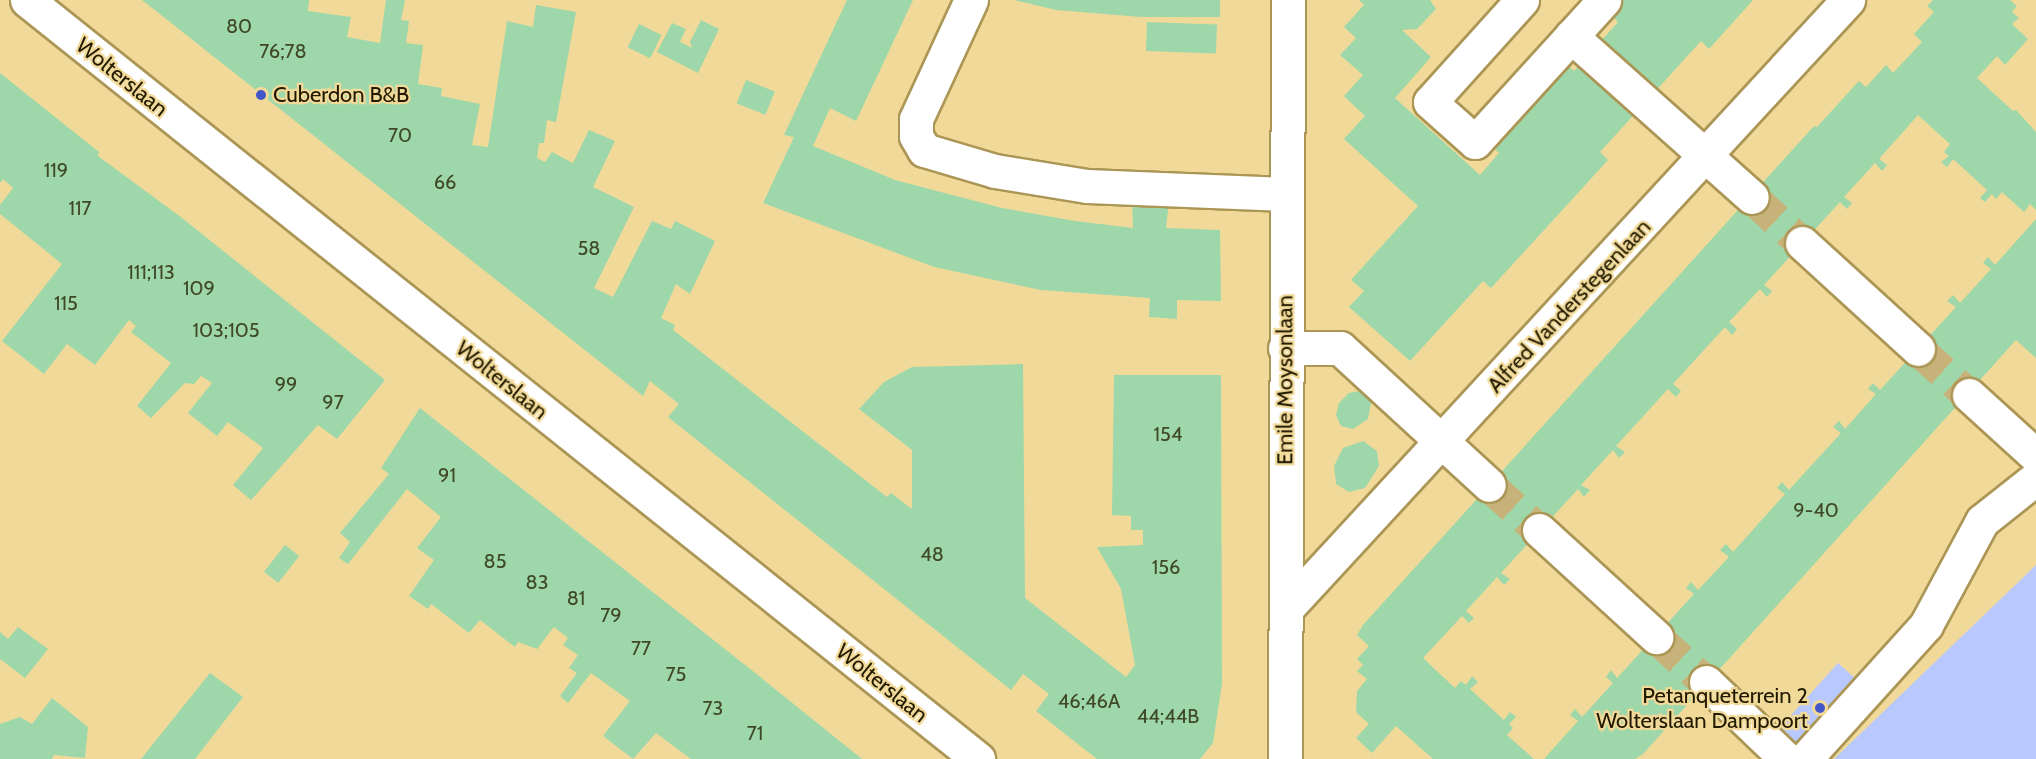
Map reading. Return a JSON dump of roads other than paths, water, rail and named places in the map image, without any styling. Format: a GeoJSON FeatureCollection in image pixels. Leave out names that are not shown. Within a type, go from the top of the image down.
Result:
{"type":"FeatureCollection","features":[{"type":"Feature","properties":{"kind":"street","name":"Wolterslaan"},"geometry":{"type":"LineString","coordinates":[[27,0],[978,759]]}},
{"type":"Feature","properties":{"kind":"street"},"geometry":{"type":"LineString","coordinates":[[971,0],[916,119],[916,136],[924,150],[995,171],[1087,186],[1192,193],[1286,194]]}},
{"type":"Feature","properties":{"kind":"street","name":"Emile Moysonlaan"},"geometry":{"type":"LineString","coordinates":[[1285,759],[1288,0]]}},
{"type":"Feature","properties":{"kind":"street"},"geometry":{"type":"LineString","coordinates":[[1522,0],[1430,102],[1475,142],[1604,0]]}},
{"type":"Feature","properties":{"kind":"street","name":"Alfred Vanderstegenlaan"},"geometry":{"type":"LineString","coordinates":[[1286,609],[1443,442],[1848,0]]}},
{"type":"Feature","properties":{"kind":"street"},"geometry":{"type":"LineString","coordinates":[[1571,36],[1752,197]]}},
{"type":"Feature","properties":{"kind":"street"},"geometry":{"type":"LineString","coordinates":[[1802,243],[1918,349]]}},
{"type":"Feature","properties":{"kind":"street"},"geometry":{"type":"LineString","coordinates":[[1285,348],[1340,348],[1490,485]]}},
{"type":"Feature","properties":{"kind":"street"},"geometry":{"type":"LineString","coordinates":[[1969,395],[2036,456]]}},
{"type":"Feature","properties":{"kind":"street"},"geometry":{"type":"LineString","coordinates":[[1805,759],[1926,625],[1982,520],[2036,478]]}},
{"type":"Feature","properties":{"kind":"street"},"geometry":{"type":"LineString","coordinates":[[1539,530],[1656,637]]}},
{"type":"Feature","properties":{"kind":"street"},"geometry":{"type":"LineString","coordinates":[[1706,682],[1786,759]]}},
{"type":"Feature","properties":{"kind":"tunnel"},"geometry":{"type":"LineString","coordinates":[[1752,197],[1802,243]]}},
{"type":"Feature","properties":{"kind":"tunnel"},"geometry":{"type":"LineString","coordinates":[[1918,349],[1969,395]]}},
{"type":"Feature","properties":{"kind":"tunnel"},"geometry":{"type":"LineString","coordinates":[[1489,485],[1539,530]]}},
{"type":"Feature","properties":{"kind":"tunnel"},"geometry":{"type":"LineString","coordinates":[[1656,637],[1706,682]]}},
{"type":"Feature","properties":{"kind":"place","name":"Cuberdon B&B"},"geometry":{"type":"Point","coordinates":[261,95]}},
{"type":"Feature","properties":{"kind":"place","name":"Petanqueterrein 2 Wolterslaan Dampoort"},"geometry":{"type":"Point","coordinates":[1820,708]}}]}
